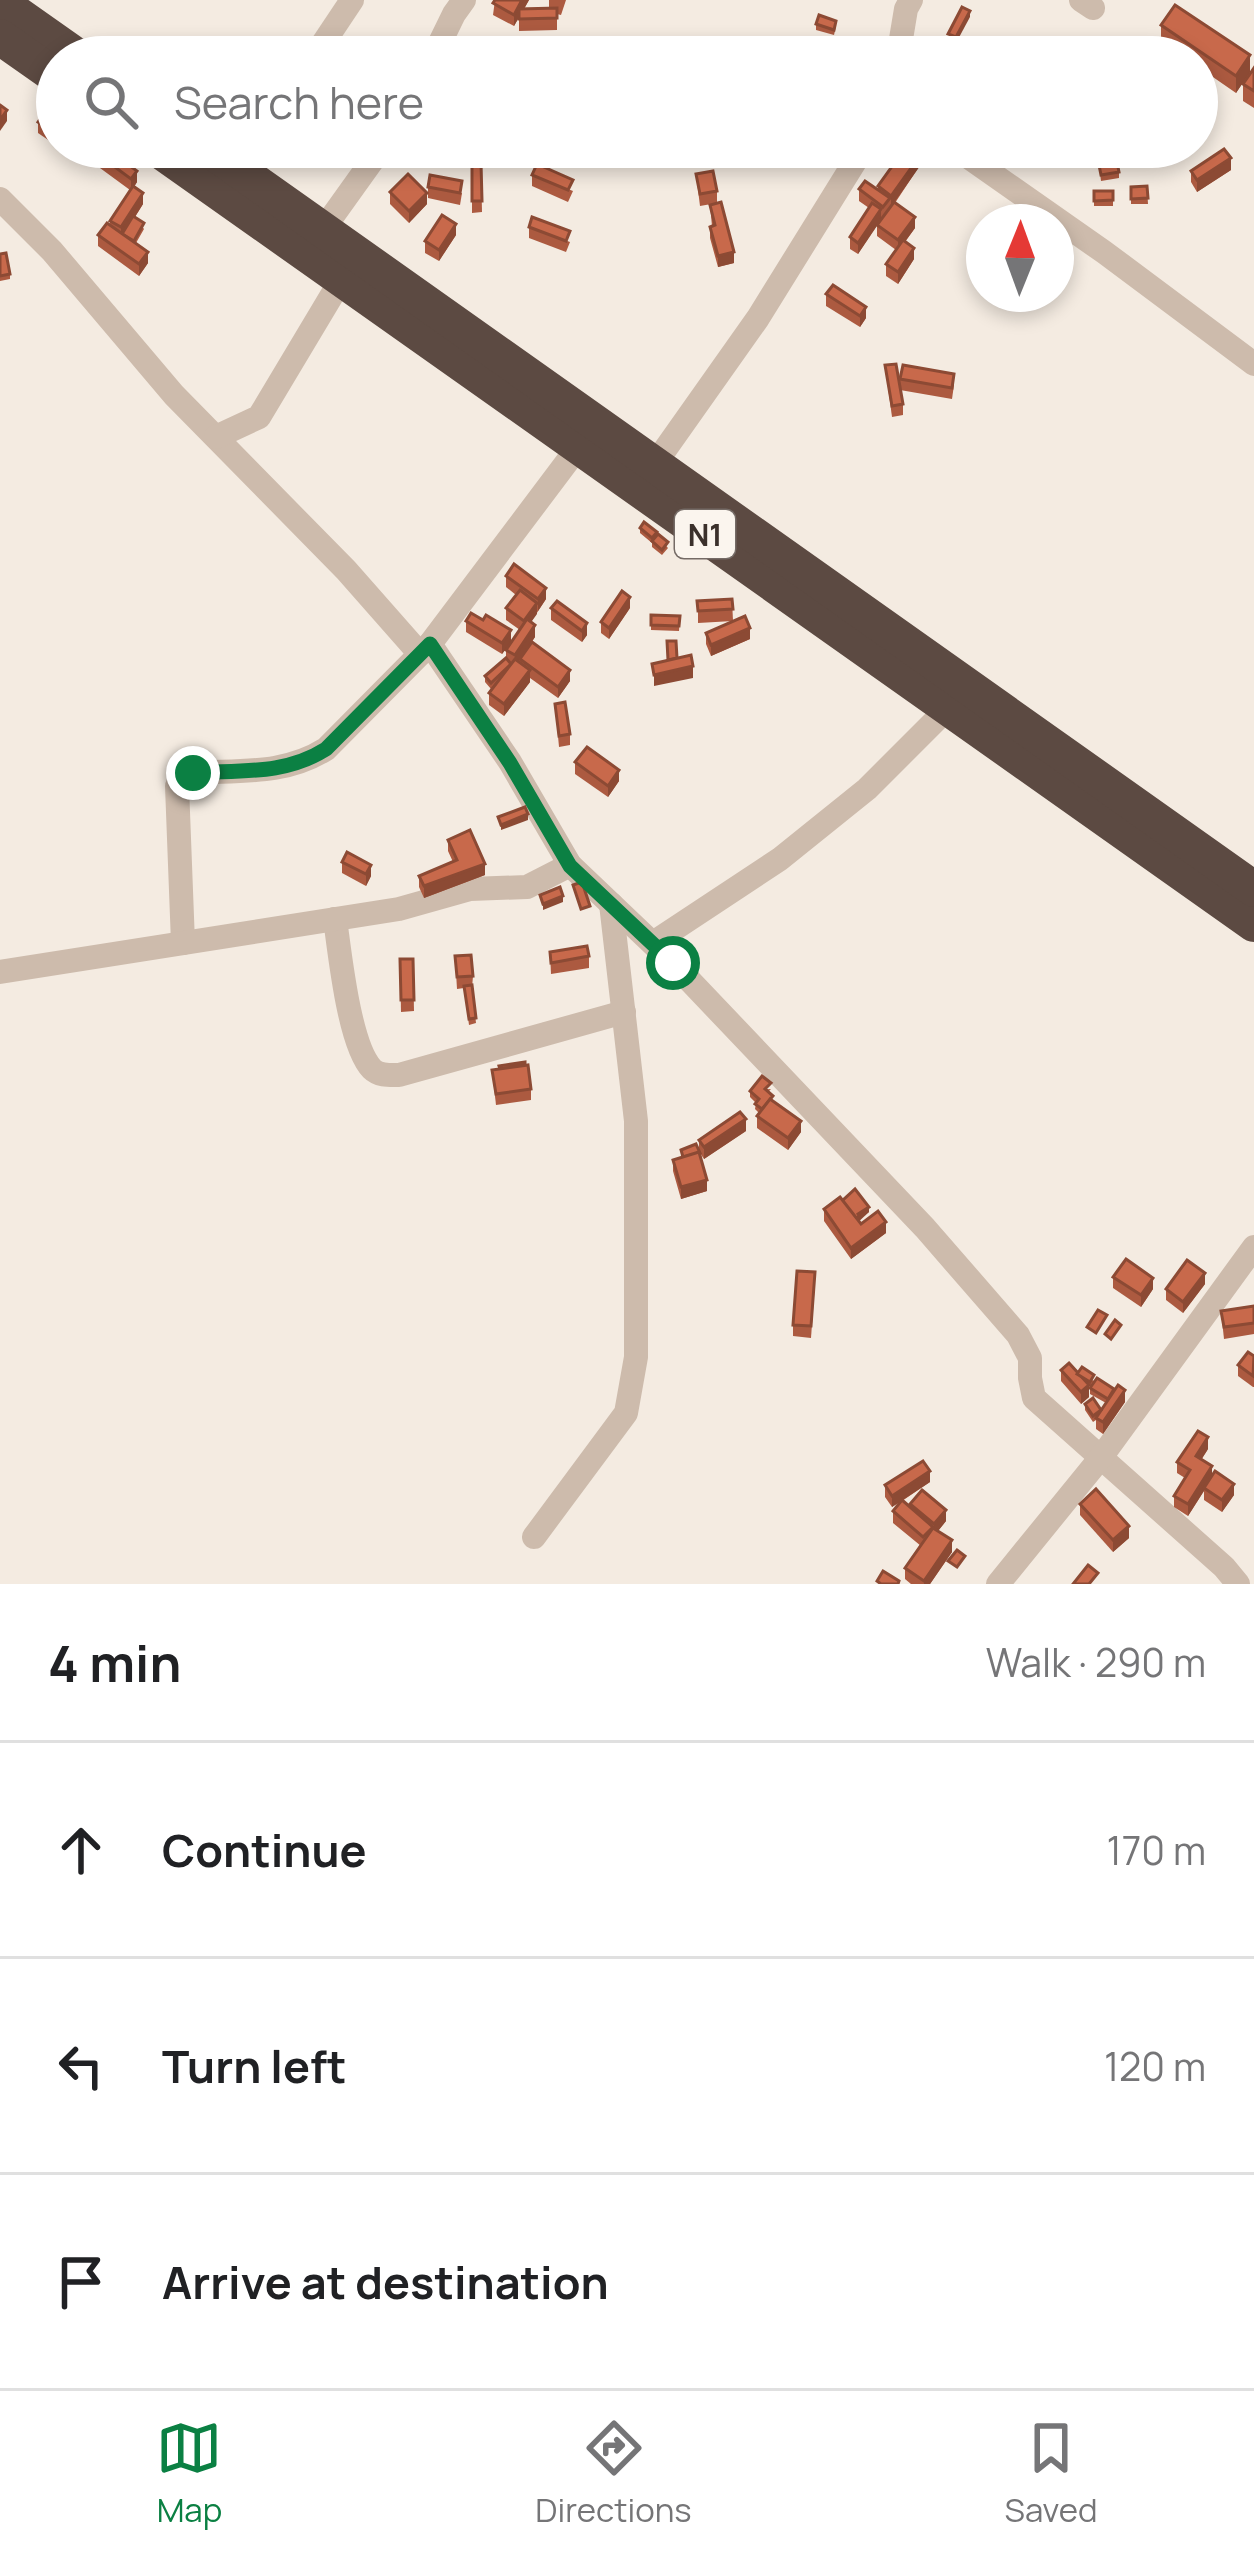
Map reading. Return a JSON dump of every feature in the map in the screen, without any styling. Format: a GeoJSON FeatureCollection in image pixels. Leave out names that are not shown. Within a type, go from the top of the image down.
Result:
{"type":"FeatureCollection","features":[{"type":"Feature","properties":{"kind":"highway"},"geometry":{"type":"LineString","coordinates":[[0,2],[48,36]]}},
{"type":"Feature","properties":{"kind":"highway"},"geometry":{"type":"LineString","coordinates":[[0,37],[36,62]]}},
{"type":"Feature","properties":{"kind":"highway","name":"N1"},"geometry":{"type":"LineString","coordinates":[[191,168],[314,241],[646,476],[1254,889]]}},
{"type":"Feature","properties":{"kind":"highway","name":"N1"},"geometry":{"type":"LineString","coordinates":[[243,168],[314,241],[341,280],[579,446],[646,476],[950,706],[1254,924]]}},
{"type":"Feature","properties":{"kind":"street"},"geometry":{"type":"LineString","coordinates":[[328,36],[352,0]]}},
{"type":"Feature","properties":{"kind":"street"},"geometry":{"type":"LineString","coordinates":[[443,36],[464,0]]}},
{"type":"Feature","properties":{"kind":"street"},"geometry":{"type":"LineString","coordinates":[[902,36],[910,0]]}},
{"type":"Feature","properties":{"kind":"street"},"geometry":{"type":"LineString","coordinates":[[314,241],[367,168]]}},
{"type":"Feature","properties":{"kind":"street"},"geometry":{"type":"LineString","coordinates":[[646,476],[758,318],[851,168]]}},
{"type":"Feature","properties":{"kind":"street"},"geometry":{"type":"LineString","coordinates":[[984,168],[1254,364]]}},
{"type":"Feature","properties":{"kind":"street"},"geometry":{"type":"LineString","coordinates":[[0,199],[52,250],[174,395],[425,649],[510,763],[570,866],[652,943],[925,1228],[1018,1334],[1030,1358],[1034,1398],[1102,1456],[1224,1578]]}},
{"type":"Feature","properties":{"kind":"street"},"geometry":{"type":"LineString","coordinates":[[216,437],[260,417],[341,280]]}},
{"type":"Feature","properties":{"kind":"street"},"geometry":{"type":"LineString","coordinates":[[183,943],[177,786],[182,778],[193,773],[288,767],[326,749],[425,649],[579,446]]}},
{"type":"Feature","properties":{"kind":"street"},"geometry":{"type":"LineString","coordinates":[[652,943],[780,859],[866,789],[950,706]]}},
{"type":"Feature","properties":{"kind":"street"},"geometry":{"type":"LineString","coordinates":[[0,972],[399,910],[470,889],[527,887],[570,866]]}},
{"type":"Feature","properties":{"kind":"street"},"geometry":{"type":"LineString","coordinates":[[534,1537],[626,1413],[633,1383],[636,1121],[611,904]]}},
{"type":"Feature","properties":{"kind":"street"},"geometry":{"type":"LineString","coordinates":[[334,919],[352,1028],[371,1069],[382,1074],[399,1076],[624,1012]]}},
{"type":"Feature","properties":{"kind":"street"},"geometry":{"type":"LineString","coordinates":[[998,1584],[1102,1456],[1254,1247]]}},
{"type":"Feature","properties":{"kind":"building"},"geometry":{"type":"Polygon","coordinates":[[[495,0],[522,0],[514,15],[495,0]]]}},
{"type":"Feature","properties":{"kind":"building"},"geometry":{"type":"Polygon","coordinates":[[[1175,5],[1250,55],[1236,76],[1218,64],[1218,36],[1177,36],[1161,25],[1175,5]]]}},
{"type":"Feature","properties":{"kind":"building"},"geometry":{"type":"Polygon","coordinates":[[[962,7],[970,11],[957,36],[948,34],[962,7]]]}},
{"type":"Feature","properties":{"kind":"building"},"geometry":{"type":"Polygon","coordinates":[[[557,8],[557,18],[519,19],[519,9],[557,8]]]}},
{"type":"Feature","properties":{"kind":"building"},"geometry":{"type":"Polygon","coordinates":[[[819,15],[836,21],[834,30],[816,24],[819,15]]]}},
{"type":"Feature","properties":{"kind":"building"},"geometry":{"type":"Polygon","coordinates":[[[1254,68],[1254,91],[1243,84],[1254,68]]]}},
{"type":"Feature","properties":{"kind":"building"},"geometry":{"type":"Polygon","coordinates":[[[1224,149],[1231,158],[1218,166],[1218,153],[1224,149]]]}},
{"type":"Feature","properties":{"kind":"building"},"geometry":{"type":"Polygon","coordinates":[[[116,168],[137,171],[131,179],[116,168]]]}},
{"type":"Feature","properties":{"kind":"building"},"geometry":{"type":"Polygon","coordinates":[[[472,168],[481,168],[482,201],[472,201],[472,168]]]}},
{"type":"Feature","properties":{"kind":"building"},"geometry":{"type":"Polygon","coordinates":[[[535,168],[546,168],[573,180],[568,190],[532,175],[535,168]]]}},
{"type":"Feature","properties":{"kind":"building"},"geometry":{"type":"Polygon","coordinates":[[[891,168],[911,168],[891,196],[878,186],[891,168]]]}},
{"type":"Feature","properties":{"kind":"building"},"geometry":{"type":"Polygon","coordinates":[[[1100,168],[1118,168],[1119,172],[1101,175],[1100,168]]]}},
{"type":"Feature","properties":{"kind":"building"},"geometry":{"type":"Polygon","coordinates":[[[1196,168],[1216,168],[1197,180],[1191,171],[1196,168]]]}},
{"type":"Feature","properties":{"kind":"building"},"geometry":{"type":"Polygon","coordinates":[[[713,171],[717,191],[700,194],[696,174],[713,171]]]}},
{"type":"Feature","properties":{"kind":"building"},"geometry":{"type":"Polygon","coordinates":[[[408,174],[427,193],[409,211],[390,192],[408,174]]]}},
{"type":"Feature","properties":{"kind":"building"},"geometry":{"type":"Polygon","coordinates":[[[430,175],[462,181],[460,193],[428,187],[430,175]]]}},
{"type":"Feature","properties":{"kind":"building"},"geometry":{"type":"Polygon","coordinates":[[[865,181],[890,198],[883,207],[859,189],[865,181]]]}},
{"type":"Feature","properties":{"kind":"building"},"geometry":{"type":"Polygon","coordinates":[[[133,186],[143,193],[121,227],[110,221],[133,186]]]}},
{"type":"Feature","properties":{"kind":"building"},"geometry":{"type":"Polygon","coordinates":[[[1147,186],[1148,198],[1131,199],[1131,187],[1147,186]]]}},
{"type":"Feature","properties":{"kind":"building"},"geometry":{"type":"Polygon","coordinates":[[[1094,191],[1113,191],[1113,200],[1094,201],[1094,191]]]}},
{"type":"Feature","properties":{"kind":"building"},"geometry":{"type":"Polygon","coordinates":[[[721,202],[734,252],[718,256],[710,205],[721,202]]]}},
{"type":"Feature","properties":{"kind":"building"},"geometry":{"type":"Polygon","coordinates":[[[894,202],[915,217],[898,240],[877,225],[894,202]]]}},
{"type":"Feature","properties":{"kind":"building"},"geometry":{"type":"Polygon","coordinates":[[[872,203],[881,209],[858,243],[850,237],[872,203]]]}},
{"type":"Feature","properties":{"kind":"building"},"geometry":{"type":"Polygon","coordinates":[[[442,215],[456,224],[439,250],[425,241],[442,215]]]}},
{"type":"Feature","properties":{"kind":"building"},"geometry":{"type":"Polygon","coordinates":[[[133,216],[144,223],[134,241],[122,234],[133,216]]]}},
{"type":"Feature","properties":{"kind":"building"},"geometry":{"type":"Polygon","coordinates":[[[532,217],[570,231],[566,241],[529,227],[532,217]]]}},
{"type":"Feature","properties":{"kind":"building"},"geometry":{"type":"Polygon","coordinates":[[[107,223],[148,252],[139,264],[98,235],[107,223]]]}},
{"type":"Feature","properties":{"kind":"building"},"geometry":{"type":"Polygon","coordinates":[[[903,240],[914,248],[898,272],[886,264],[903,240]]]}},
{"type":"Feature","properties":{"kind":"building"},"geometry":{"type":"Polygon","coordinates":[[[6,253],[10,274],[0,276],[0,254],[6,253]]]}},
{"type":"Feature","properties":{"kind":"building"},"geometry":{"type":"Polygon","coordinates":[[[833,285],[866,307],[860,316],[826,294],[833,285]]]}},
{"type":"Feature","properties":{"kind":"building"},"geometry":{"type":"Polygon","coordinates":[[[896,364],[903,404],[892,406],[885,365],[896,364]]]}},
{"type":"Feature","properties":{"kind":"building"},"geometry":{"type":"Polygon","coordinates":[[[903,365],[954,374],[952,388],[900,379],[903,365]]]}},
{"type":"Feature","properties":{"kind":"building"},"geometry":{"type":"Polygon","coordinates":[[[644,522],[657,532],[652,538],[640,528],[644,522]]]}},
{"type":"Feature","properties":{"kind":"building"},"geometry":{"type":"Polygon","coordinates":[[[658,534],[668,542],[662,550],[652,541],[658,534]]]}},
{"type":"Feature","properties":{"kind":"building"},"geometry":{"type":"Polygon","coordinates":[[[514,564],[546,588],[538,599],[506,576],[514,564]]]}},
{"type":"Feature","properties":{"kind":"building"},"geometry":{"type":"Polygon","coordinates":[[[520,590],[537,603],[524,621],[506,608],[520,590]]]}},
{"type":"Feature","properties":{"kind":"building"},"geometry":{"type":"Polygon","coordinates":[[[622,591],[630,597],[609,628],[601,622],[622,591]]]}},
{"type":"Feature","properties":{"kind":"building"},"geometry":{"type":"Polygon","coordinates":[[[732,599],[733,609],[698,611],[697,601],[732,599]]]}},
{"type":"Feature","properties":{"kind":"building"},"geometry":{"type":"Polygon","coordinates":[[[557,601],[587,623],[582,631],[551,608],[557,601]]]}},
{"type":"Feature","properties":{"kind":"building"},"geometry":{"type":"Polygon","coordinates":[[[471,613],[483,620],[486,615],[511,630],[502,643],[466,621],[471,613]]]}},
{"type":"Feature","properties":{"kind":"building"},"geometry":{"type":"Polygon","coordinates":[[[651,615],[680,616],[679,626],[651,625],[651,615]]]}},
{"type":"Feature","properties":{"kind":"building"},"geometry":{"type":"Polygon","coordinates":[[[745,616],[750,628],[711,645],[706,633],[745,616]]]}},
{"type":"Feature","properties":{"kind":"building"},"geometry":{"type":"Polygon","coordinates":[[[527,619],[535,625],[515,655],[506,650],[527,619]]]}},
{"type":"Feature","properties":{"kind":"building"},"geometry":{"type":"Polygon","coordinates":[[[667,641],[676,641],[677,658],[668,660],[667,641]]]}},
{"type":"Feature","properties":{"kind":"building"},"geometry":{"type":"Polygon","coordinates":[[[532,642],[570,670],[558,687],[520,659],[532,642]]]}},
{"type":"Feature","properties":{"kind":"building"},"geometry":{"type":"Polygon","coordinates":[[[691,655],[693,666],[654,675],[652,664],[691,655]]]}},
{"type":"Feature","properties":{"kind":"building"},"geometry":{"type":"Polygon","coordinates":[[[506,658],[511,664],[491,683],[485,676],[506,658]]]}},
{"type":"Feature","properties":{"kind":"building"},"geometry":{"type":"Polygon","coordinates":[[[515,659],[530,670],[504,704],[489,693],[515,659]]]}},
{"type":"Feature","properties":{"kind":"building"},"geometry":{"type":"Polygon","coordinates":[[[565,702],[570,734],[559,736],[555,704],[565,702]]]}},
{"type":"Feature","properties":{"kind":"building"},"geometry":{"type":"Polygon","coordinates":[[[587,747],[619,770],[608,786],[575,762],[587,747]]]}},
{"type":"Feature","properties":{"kind":"building"},"geometry":{"type":"Polygon","coordinates":[[[525,807],[528,814],[501,825],[498,817],[525,807]]]}},
{"type":"Feature","properties":{"kind":"building"},"geometry":{"type":"Polygon","coordinates":[[[470,830],[485,864],[424,886],[419,876],[457,860],[448,840],[470,830]]]}},
{"type":"Feature","properties":{"kind":"building"},"geometry":{"type":"Polygon","coordinates":[[[347,852],[371,865],[366,874],[342,862],[347,852]]]}},
{"type":"Feature","properties":{"kind":"building"},"geometry":{"type":"Polygon","coordinates":[[[582,882],[590,906],[581,909],[573,885],[582,882]]]}},
{"type":"Feature","properties":{"kind":"building"},"geometry":{"type":"Polygon","coordinates":[[[560,887],[563,896],[543,904],[540,895],[560,887]]]}},
{"type":"Feature","properties":{"kind":"building"},"geometry":{"type":"Polygon","coordinates":[[[587,946],[589,956],[551,963],[550,952],[587,946]]]}},
{"type":"Feature","properties":{"kind":"building"},"geometry":{"type":"Polygon","coordinates":[[[471,955],[473,976],[457,977],[455,956],[471,955]]]}},
{"type":"Feature","properties":{"kind":"building"},"geometry":{"type":"Polygon","coordinates":[[[400,959],[413,959],[414,1000],[401,1000],[400,959]]]}},
{"type":"Feature","properties":{"kind":"building"},"geometry":{"type":"Polygon","coordinates":[[[472,985],[476,1018],[469,1019],[464,986],[472,985]]]}},
{"type":"Feature","properties":{"kind":"building"},"geometry":{"type":"Polygon","coordinates":[[[528,1065],[531,1089],[496,1094],[492,1070],[528,1065]]]}},
{"type":"Feature","properties":{"kind":"building"},"geometry":{"type":"Polygon","coordinates":[[[762,1076],[771,1083],[765,1089],[773,1096],[762,1109],[750,1091],[762,1076]]]}},
{"type":"Feature","properties":{"kind":"building"},"geometry":{"type":"Polygon","coordinates":[[[770,1099],[801,1121],[788,1138],[757,1116],[770,1099]]]}},
{"type":"Feature","properties":{"kind":"building"},"geometry":{"type":"Polygon","coordinates":[[[740,1112],[746,1119],[704,1147],[699,1140],[740,1112]]]}},
{"type":"Feature","properties":{"kind":"building"},"geometry":{"type":"Polygon","coordinates":[[[696,1144],[700,1153],[683,1157],[681,1150],[696,1144]]]}},
{"type":"Feature","properties":{"kind":"building"},"geometry":{"type":"Polygon","coordinates":[[[699,1152],[707,1180],[681,1187],[673,1160],[699,1152]]]}},
{"type":"Feature","properties":{"kind":"building"},"geometry":{"type":"Polygon","coordinates":[[[855,1189],[869,1207],[856,1219],[842,1201],[855,1189]]]}},
{"type":"Feature","properties":{"kind":"building"},"geometry":{"type":"Polygon","coordinates":[[[840,1197],[861,1224],[878,1211],[886,1222],[851,1248],[824,1209],[840,1197]]]}},
{"type":"Feature","properties":{"kind":"building"},"geometry":{"type":"Polygon","coordinates":[[[1126,1259],[1153,1278],[1141,1295],[1113,1277],[1126,1259]]]}},
{"type":"Feature","properties":{"kind":"building"},"geometry":{"type":"Polygon","coordinates":[[[1187,1260],[1205,1273],[1183,1302],[1166,1289],[1187,1260]]]}},
{"type":"Feature","properties":{"kind":"building"},"geometry":{"type":"Polygon","coordinates":[[[797,1271],[815,1272],[811,1326],[793,1325],[797,1271]]]}},
{"type":"Feature","properties":{"kind":"building"},"geometry":{"type":"Polygon","coordinates":[[[1254,1306],[1254,1323],[1224,1327],[1221,1311],[1254,1306]]]}},
{"type":"Feature","properties":{"kind":"building"},"geometry":{"type":"Polygon","coordinates":[[[1098,1310],[1107,1315],[1096,1333],[1087,1327],[1098,1310]]]}},
{"type":"Feature","properties":{"kind":"building"},"geometry":{"type":"Polygon","coordinates":[[[1115,1320],[1121,1325],[1111,1339],[1105,1334],[1115,1320]]]}},
{"type":"Feature","properties":{"kind":"building"},"geometry":{"type":"Polygon","coordinates":[[[1248,1352],[1254,1356],[1253,1376],[1238,1365],[1248,1352]]]}},
{"type":"Feature","properties":{"kind":"building"},"geometry":{"type":"Polygon","coordinates":[[[1069,1363],[1089,1385],[1081,1392],[1061,1370],[1069,1363]]]}},
{"type":"Feature","properties":{"kind":"building"},"geometry":{"type":"Polygon","coordinates":[[[1082,1367],[1094,1375],[1090,1382],[1077,1374],[1082,1367]]]}},
{"type":"Feature","properties":{"kind":"building"},"geometry":{"type":"Polygon","coordinates":[[[1097,1378],[1114,1389],[1108,1399],[1090,1388],[1097,1378]]]}},
{"type":"Feature","properties":{"kind":"building"},"geometry":{"type":"Polygon","coordinates":[[[1118,1385],[1125,1390],[1103,1422],[1096,1418],[1118,1385]]]}},
{"type":"Feature","properties":{"kind":"building"},"geometry":{"type":"Polygon","coordinates":[[[1093,1398],[1101,1410],[1093,1416],[1085,1404],[1093,1398]]]}},
{"type":"Feature","properties":{"kind":"building"},"geometry":{"type":"Polygon","coordinates":[[[1198,1431],[1208,1437],[1196,1456],[1212,1466],[1188,1504],[1174,1496],[1190,1470],[1177,1462],[1198,1431]]]}},
{"type":"Feature","properties":{"kind":"building"},"geometry":{"type":"Polygon","coordinates":[[[923,1461],[930,1471],[892,1496],[885,1485],[923,1461]]]}},
{"type":"Feature","properties":{"kind":"building"},"geometry":{"type":"Polygon","coordinates":[[[1215,1471],[1234,1484],[1222,1500],[1204,1488],[1215,1471]]]}},
{"type":"Feature","properties":{"kind":"building"},"geometry":{"type":"Polygon","coordinates":[[[1096,1489],[1129,1526],[1113,1540],[1080,1504],[1096,1489]]]}},
{"type":"Feature","properties":{"kind":"building"},"geometry":{"type":"Polygon","coordinates":[[[922,1490],[946,1510],[934,1524],[910,1504],[922,1490]]]}},
{"type":"Feature","properties":{"kind":"building"},"geometry":{"type":"Polygon","coordinates":[[[902,1500],[933,1527],[923,1537],[893,1511],[902,1500]]]}},
{"type":"Feature","properties":{"kind":"building"},"geometry":{"type":"Polygon","coordinates":[[[933,1528],[952,1540],[924,1581],[905,1568],[933,1528]]]}},
{"type":"Feature","properties":{"kind":"building"},"geometry":{"type":"Polygon","coordinates":[[[957,1550],[965,1556],[957,1567],[948,1561],[957,1550]]]}},
{"type":"Feature","properties":{"kind":"building"},"geometry":{"type":"Polygon","coordinates":[[[1088,1565],[1098,1573],[1089,1584],[1073,1584],[1088,1565]]]}},
{"type":"Feature","properties":{"kind":"building"},"geometry":{"type":"Polygon","coordinates":[[[883,1571],[899,1581],[898,1584],[877,1581],[883,1571]]]}},
{"type":"Feature","properties":{"kind":"route"},"geometry":{"type":"LineString","coordinates":[[193,773],[306,762],[326,749],[430,644],[510,763],[570,866],[673,963]]}}]}
